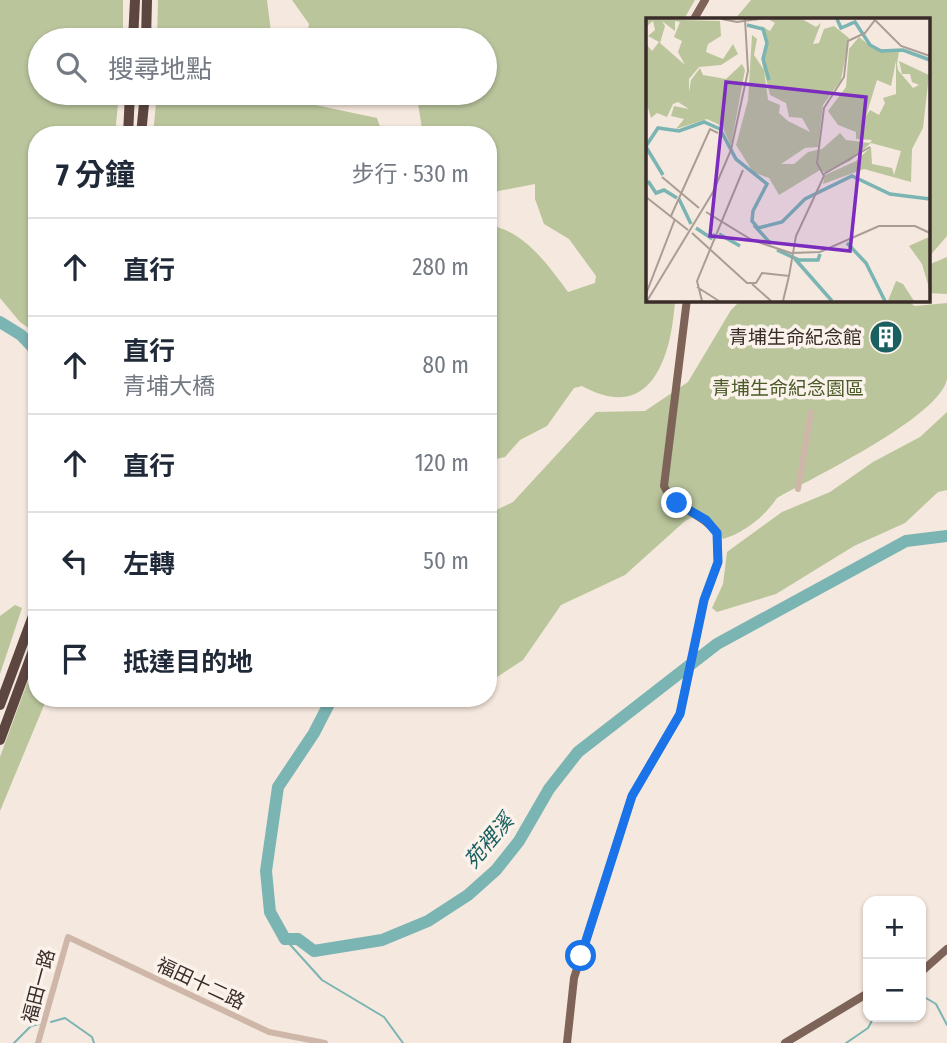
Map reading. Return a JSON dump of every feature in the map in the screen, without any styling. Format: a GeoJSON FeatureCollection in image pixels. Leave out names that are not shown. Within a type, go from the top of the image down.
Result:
{"type":"FeatureCollection","features":[{"type":"Feature","properties":{"kind":"highway"},"geometry":{"type":"LineString","coordinates":[[134,28],[135,0]]}},
{"type":"Feature","properties":{"kind":"highway"},"geometry":{"type":"LineString","coordinates":[[147,28],[148,0]]}},
{"type":"Feature","properties":{"kind":"highway"},"geometry":{"type":"LineString","coordinates":[[128,126],[129,105]]}},
{"type":"Feature","properties":{"kind":"highway"},"geometry":{"type":"LineString","coordinates":[[142,126],[144,105]]}},
{"type":"Feature","properties":{"kind":"highway"},"geometry":{"type":"LineString","coordinates":[[0,705],[28,629]]}},
{"type":"Feature","properties":{"kind":"highway"},"geometry":{"type":"LineString","coordinates":[[0,740],[28,664]]}},
{"type":"Feature","properties":{"kind":"main road"},"geometry":{"type":"LineString","coordinates":[[695,18],[705,0]]}},
{"type":"Feature","properties":{"kind":"main road"},"geometry":{"type":"LineString","coordinates":[[567,1043],[575,978],[623,822],[632,796],[680,714],[704,600],[718,562],[717,533],[706,520],[677,503],[667,492],[664,477],[687,301]]}},
{"type":"Feature","properties":{"kind":"main road"},"geometry":{"type":"LineString","coordinates":[[926,968],[947,949]]}},
{"type":"Feature","properties":{"kind":"main road"},"geometry":{"type":"LineString","coordinates":[[785,1043],[863,996]]}},
{"type":"Feature","properties":{"kind":"street"},"geometry":{"type":"LineString","coordinates":[[798,489],[811,412]]}},
{"type":"Feature","properties":{"kind":"street","name":"福田一路"},"geometry":{"type":"LineString","coordinates":[[38,1043],[68,937]]}},
{"type":"Feature","properties":{"kind":"street","name":"福田十二路"},"geometry":{"type":"LineString","coordinates":[[68,937],[269,1032],[325,1043]]}},
{"type":"Feature","properties":{"kind":"green space"},"geometry":{"type":"Polygon","coordinates":[[[0,0],[123,0],[123,28],[28,28],[28,105],[118,105],[116,126],[28,126],[28,328],[0,298],[0,0]]]}},
{"type":"Feature","properties":{"kind":"green space"},"geometry":{"type":"Polygon","coordinates":[[[158,0],[267,0],[270,28],[157,28],[158,0]]]}},
{"type":"Feature","properties":{"kind":"green space"},"geometry":{"type":"Polygon","coordinates":[[[292,0],[695,0],[685,18],[646,18],[646,301],[675,301],[673,323],[662,363],[653,379],[641,391],[625,397],[606,396],[582,386],[574,388],[547,426],[520,440],[505,457],[497,459],[497,227],[513,234],[534,250],[568,292],[595,283],[596,276],[569,239],[544,224],[535,199],[535,184],[497,191],[497,126],[422,126],[418,105],[497,105],[497,28],[308,28],[309,24],[292,0]]]}},
{"type":"Feature","properties":{"kind":"green space"},"geometry":{"type":"Polygon","coordinates":[[[751,0],[947,0],[947,236],[930,256],[930,18],[736,18],[751,0]]]}},
{"type":"Feature","properties":{"kind":"green space"},"geometry":{"type":"Polygon","coordinates":[[[156,105],[315,105],[377,118],[380,126],[154,126],[156,105]]]}},
{"type":"Feature","properties":{"kind":"green space"},"geometry":{"type":"Polygon","coordinates":[[[947,257],[947,294],[930,293],[930,264],[947,257]]]}},
{"type":"Feature","properties":{"kind":"green space","name":"青埔生命紀念園區"},"geometry":{"type":"Polygon","coordinates":[[[740,301],[906,301],[915,306],[947,303],[947,379],[939,394],[899,428],[844,462],[777,498],[760,517],[739,532],[723,539],[716,525],[701,513],[685,521],[625,575],[561,605],[523,660],[497,677],[497,510],[513,502],[596,412],[645,411],[688,382],[731,310],[740,301]]]}},
{"type":"Feature","properties":{"kind":"green space"},"geometry":{"type":"Polygon","coordinates":[[[947,412],[947,490],[938,492],[905,523],[854,546],[776,594],[717,612],[712,608],[723,584],[727,552],[782,512],[830,492],[873,462],[920,437],[947,412]]]}},
{"type":"Feature","properties":{"kind":"green space"},"geometry":{"type":"Polygon","coordinates":[[[15,605],[22,608],[0,674],[0,616],[15,605]]]}},
{"type":"Feature","properties":{"kind":"green space"},"geometry":{"type":"Polygon","coordinates":[[[28,681],[28,707],[43,707],[0,811],[0,757],[28,681]]]}},
{"type":"Feature","properties":{"kind":"waterway","name":"苑裡溪"},"geometry":{"type":"LineString","coordinates":[[0,322],[28,342]]}},
{"type":"Feature","properties":{"kind":"waterway","name":"苑裡溪"},"geometry":{"type":"LineString","coordinates":[[327,707],[314,733],[278,787],[266,871],[270,912],[285,939],[298,939],[314,951],[382,940],[428,921],[468,895],[496,870],[519,841],[549,789],[578,752],[717,644],[906,541],[947,536]]}},
{"type":"Feature","properties":{"kind":"waterway"},"geometry":{"type":"LineString","coordinates":[[285,939],[322,980],[384,1017],[403,1043]]}},
{"type":"Feature","properties":{"kind":"waterway"},"geometry":{"type":"LineString","coordinates":[[926,998],[936,1004],[947,1025]]}},
{"type":"Feature","properties":{"kind":"waterway"},"geometry":{"type":"LineString","coordinates":[[51,1022],[65,1018],[92,1037],[94,1043]]}},
{"type":"Feature","properties":{"kind":"waterway"},"geometry":{"type":"LineString","coordinates":[[846,1043],[868,1028],[871,1022]]}},
{"type":"Feature","properties":{"kind":"waterway"},"geometry":{"type":"LineString","coordinates":[[14,1043],[31,1026],[39,1024]]}},
{"type":"Feature","properties":{"kind":"place","name":"青埔生命紀念館"},"geometry":{"type":"Point","coordinates":[886,337]}},
{"type":"Feature","properties":{"kind":"route"},"geometry":{"type":"LineString","coordinates":[[581,956],[632,796],[680,714],[704,600],[718,562],[717,533],[706,520],[677,503]]}}]}
